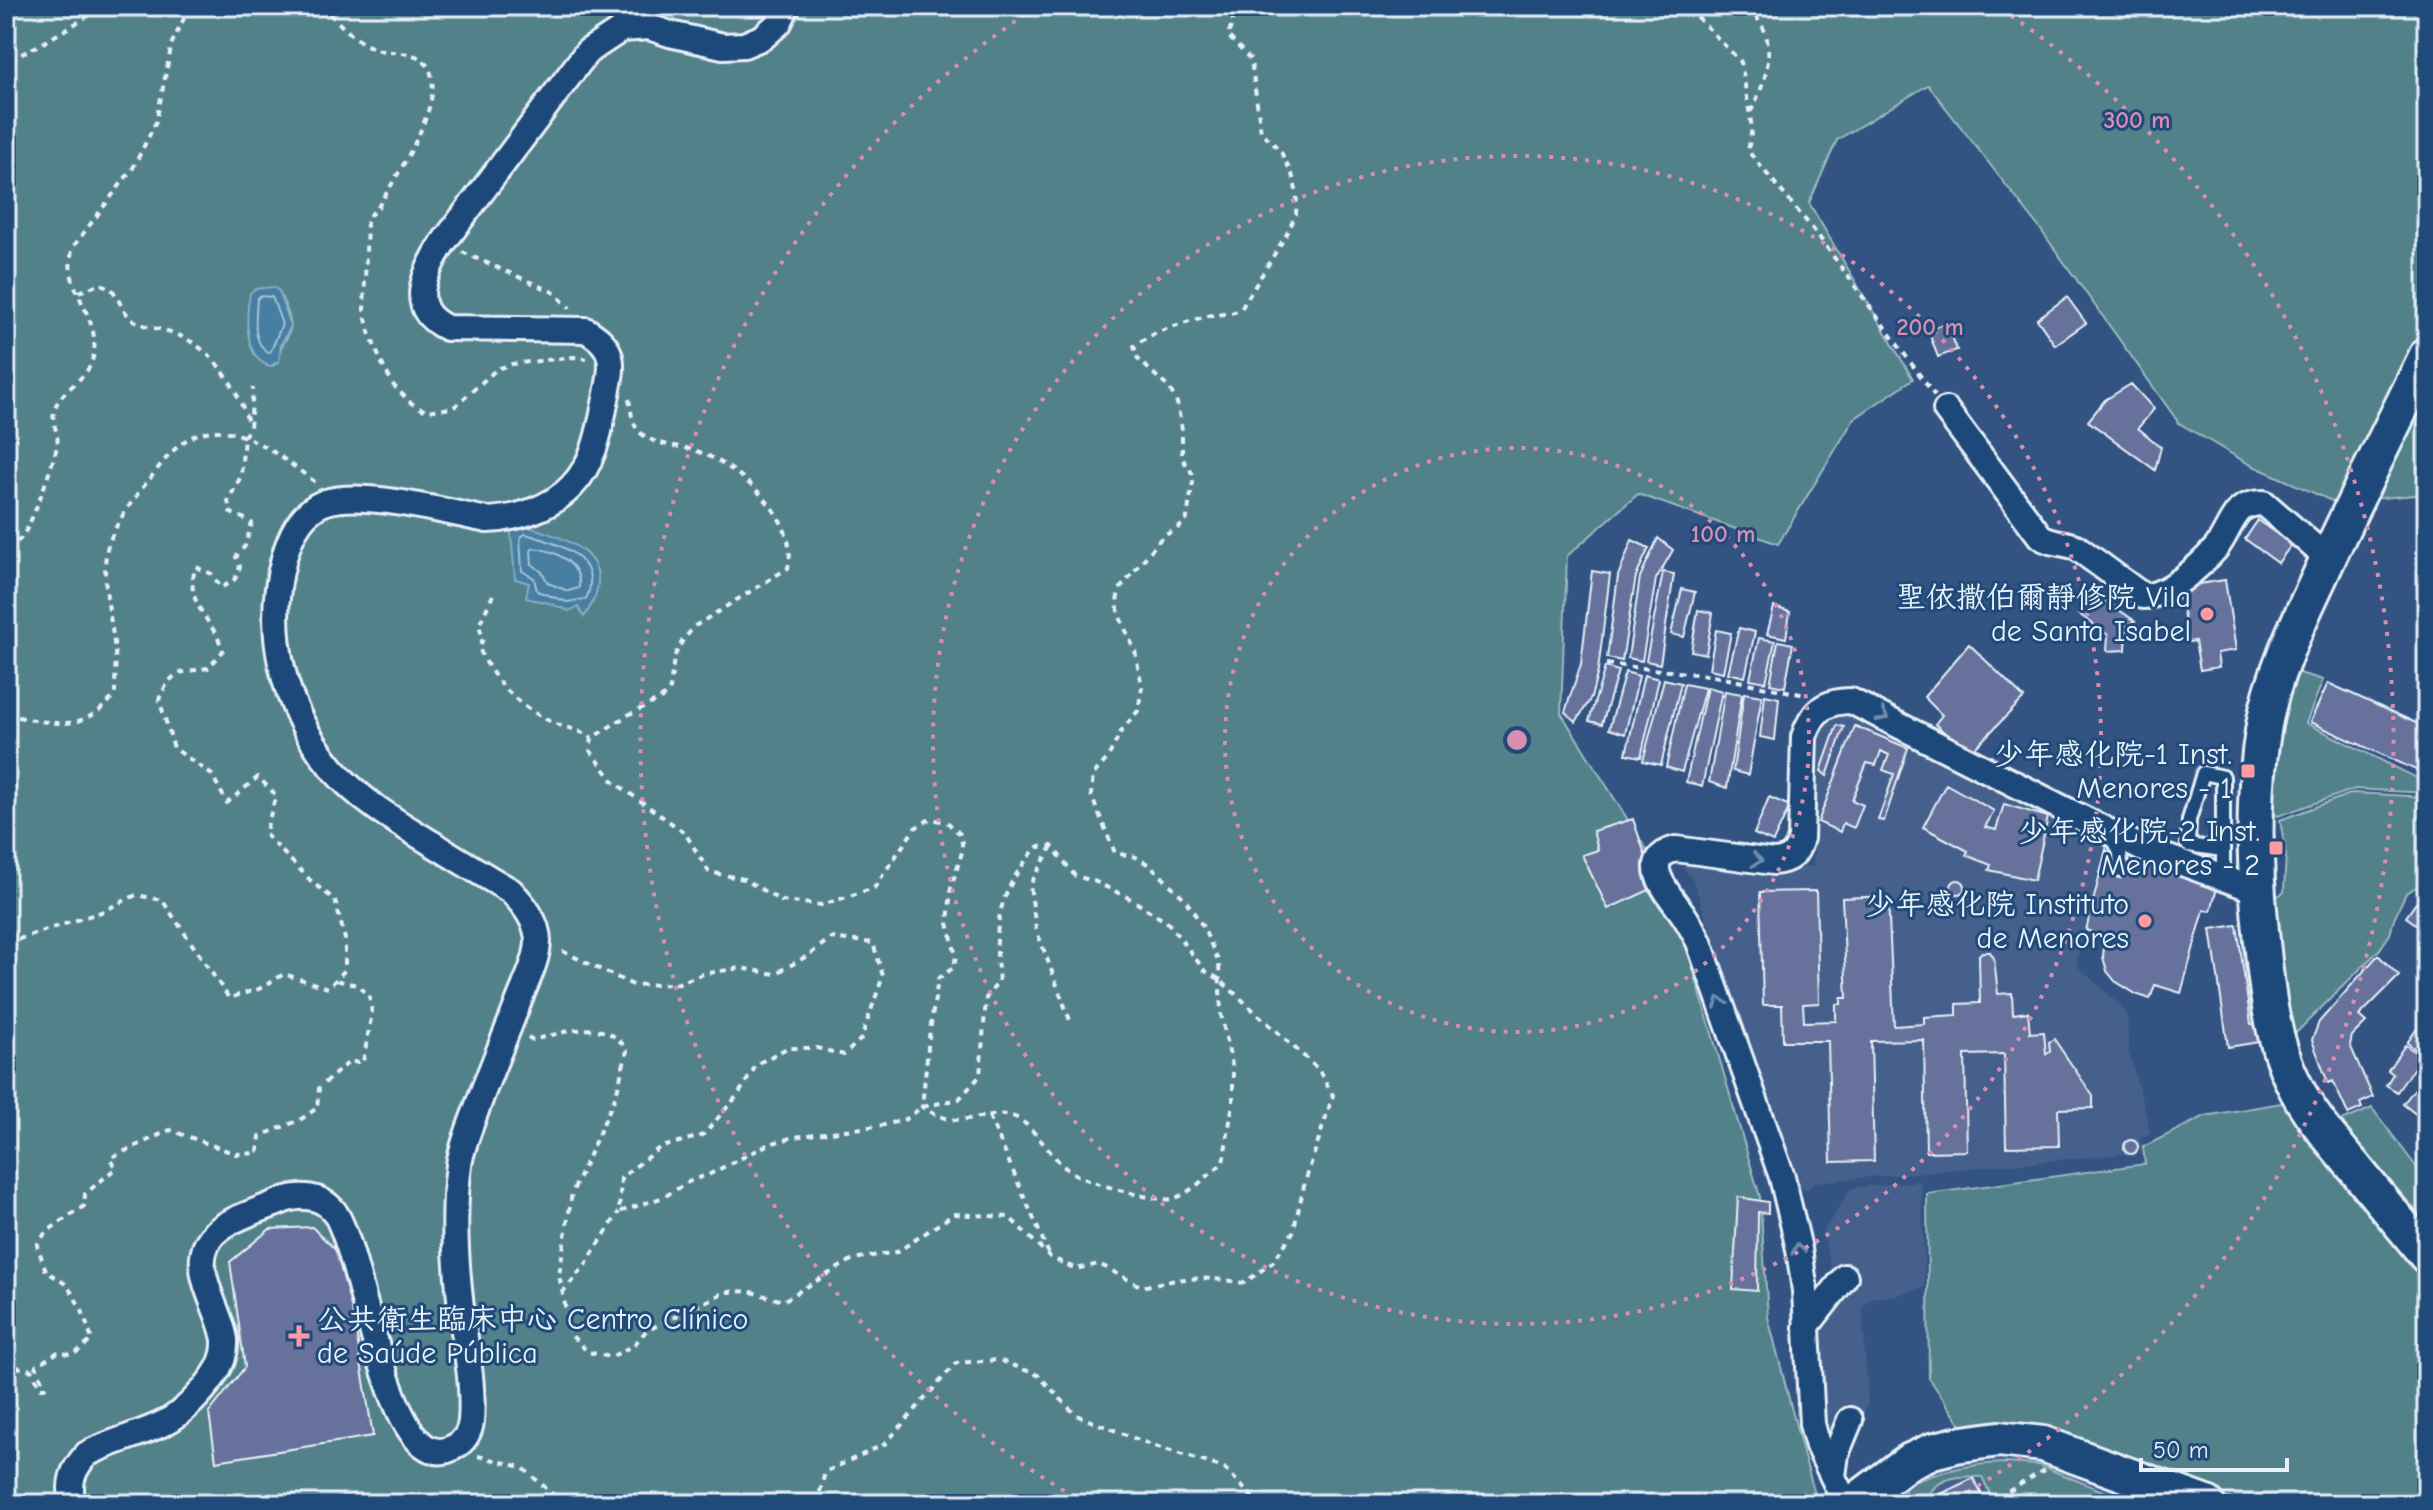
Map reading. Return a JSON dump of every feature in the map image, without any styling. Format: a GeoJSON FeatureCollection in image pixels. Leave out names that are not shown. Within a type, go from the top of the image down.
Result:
{"type":"FeatureCollection","features":[{"type":"Feature","properties":{"kind":"main road"},"geometry":{"type":"LineString","coordinates":[[2427,355],[2296,629],[2272,691],[2264,725],[2256,789],[2256,890],[2269,998],[2275,1033],[2293,1083],[2312,1116],[2427,1256]]}},
{"type":"Feature","properties":{"kind":"main road"},"geometry":{"type":"LineString","coordinates":[[1849,1504],[1908,1462],[1932,1451],[1999,1439],[2043,1444],[2207,1504]]}},
{"type":"Feature","properties":{"kind":"street"},"geometry":{"type":"LineString","coordinates":[[73,1504],[71,1477],[77,1464],[87,1454],[168,1421],[201,1393],[215,1376],[224,1358],[225,1340],[202,1266],[210,1240],[230,1223],[292,1197],[306,1196],[320,1200],[340,1219],[360,1278],[389,1390],[416,1441],[435,1451],[446,1451],[456,1447],[469,1431],[470,1382],[455,1227],[459,1163],[469,1128],[534,962],[538,939],[524,905],[511,891],[376,809],[333,770],[300,721],[278,658],[275,615],[280,573],[297,526],[311,509],[323,503],[367,498],[487,520],[518,516],[545,505],[573,486],[598,439],[611,370],[605,346],[586,330],[447,328],[431,317],[421,292],[424,277],[443,243],[587,52],[622,29],[649,27],[723,46],[744,45],[763,37],[779,23],[787,6]]}},
{"type":"Feature","properties":{"kind":"street"},"geometry":{"type":"LineString","coordinates":[[1946,410],[2040,536],[2076,547],[2143,596],[2164,592],[2181,579],[2217,547],[2242,509],[2256,503],[2264,503],[2328,559]]}},
{"type":"Feature","properties":{"kind":"street"},"geometry":{"type":"LineString","coordinates":[[1849,1504],[1818,1446],[1812,1424],[1805,1291],[1799,1249],[1776,1156],[1699,942],[1666,894],[1657,874],[1659,860],[1676,849],[1773,862],[1793,856],[1801,838],[1804,737],[1808,724],[1815,713],[1837,701],[1851,701],[2145,850],[2256,890]]}},
{"type":"Feature","properties":{"kind":"street"},"geometry":{"type":"LineString","coordinates":[[1806,1327],[1845,1277]]}},
{"type":"Feature","properties":{"kind":"street"},"geometry":{"type":"LineString","coordinates":[[1833,1476],[1836,1454],[1850,1420]]}},
{"type":"Feature","properties":{"kind":"lane"},"geometry":{"type":"LineString","coordinates":[[2223,850],[2188,845],[2189,820],[2203,773],[2223,777],[2223,850],[2223,879]]}},
{"type":"Feature","properties":{"kind":"path"},"geometry":{"type":"LineString","coordinates":[[6,83],[10,60],[93,13],[124,13],[131,6]]}},
{"type":"Feature","properties":{"kind":"path"},"geometry":{"type":"LineString","coordinates":[[6,546],[21,539],[36,507],[58,444],[53,414],[57,403],[83,377],[90,367],[94,351],[94,338],[69,271],[73,247],[133,168],[156,122],[172,43],[190,6]]}},
{"type":"Feature","properties":{"kind":"path"},"geometry":{"type":"LineString","coordinates":[[321,6],[367,45],[419,57],[427,65],[430,75],[433,94],[428,117],[367,223],[364,310],[374,347],[394,386],[411,403],[426,411],[453,408],[497,369],[512,364],[585,358],[611,370],[621,380],[628,392],[637,430],[659,443],[694,450],[727,466],[756,489],[777,514],[790,544],[788,568],[724,606],[695,626],[683,640],[674,657],[670,689],[662,698],[592,738],[590,750],[614,782],[685,833],[709,872],[744,879],[781,901],[822,905],[874,888],[915,828],[939,819],[954,827],[962,843],[951,888],[948,923],[956,956],[954,967],[938,979],[922,1107]]}},
{"type":"Feature","properties":{"kind":"path"},"geometry":{"type":"LineString","coordinates":[[922,1107],[950,1120],[1004,1115],[1018,1118],[1069,1172],[1101,1186],[1151,1198],[1172,1199],[1201,1182],[1223,1163],[1233,1103],[1233,1070],[1221,1014],[1219,962],[1202,925],[1184,898],[1151,866],[1136,857],[1115,853],[1091,795],[1093,775],[1138,711],[1142,687],[1135,651],[1119,615],[1119,590],[1162,537],[1186,523],[1194,476],[1182,458],[1182,430],[1177,403],[1170,389],[1138,359],[1134,346],[1146,338],[1206,316],[1235,313],[1241,309],[1296,214],[1297,194],[1292,174],[1280,150],[1261,132],[1251,60],[1228,36],[1237,6]]}},
{"type":"Feature","properties":{"kind":"path"},"geometry":{"type":"LineString","coordinates":[[1694,6],[1696,16],[1741,62],[1752,128],[1748,151],[1817,234],[1946,410]]}},
{"type":"Feature","properties":{"kind":"path"},"geometry":{"type":"LineString","coordinates":[[1749,6],[1765,32],[1769,61],[1750,113]]}},
{"type":"Feature","properties":{"kind":"path"},"geometry":{"type":"LineString","coordinates":[[443,243],[553,292],[571,309],[561,317],[586,330]]}},
{"type":"Feature","properties":{"kind":"path"},"geometry":{"type":"LineString","coordinates":[[79,292],[99,284],[110,287],[131,318],[138,323],[173,333],[203,349],[234,389],[250,428]]}},
{"type":"Feature","properties":{"kind":"path"},"geometry":{"type":"LineString","coordinates":[[6,939],[19,939],[101,912],[136,895],[162,900],[229,998],[259,989],[284,974],[328,988],[345,970],[345,939],[335,900],[313,883],[265,834],[276,795],[258,777],[227,803],[212,775],[174,748],[159,699],[169,679],[183,672],[208,668],[223,651],[195,601],[191,580],[196,567],[212,574],[221,588],[235,579],[240,567],[236,557],[245,546],[252,523],[230,512],[228,501],[241,476],[244,436],[250,428],[253,388]]}},
{"type":"Feature","properties":{"kind":"path"},"geometry":{"type":"LineString","coordinates":[[6,715],[64,724],[84,721],[102,710],[115,695],[115,654],[106,588],[107,551],[127,506],[184,442],[201,434],[220,431],[244,436],[340,499]]}},
{"type":"Feature","properties":{"kind":"path"},"geometry":{"type":"LineString","coordinates":[[493,595],[479,625],[483,639],[479,648],[485,663],[514,698],[555,724],[578,729],[592,738]]}},
{"type":"Feature","properties":{"kind":"path"},"geometry":{"type":"LineString","coordinates":[[1606,664],[1714,676],[1805,695]]}},
{"type":"Feature","properties":{"kind":"path"},"geometry":{"type":"LineString","coordinates":[[552,1035],[599,1028],[622,1041],[627,1051],[616,1095],[572,1193],[559,1275],[571,1335],[588,1352],[611,1357],[634,1345],[646,1331],[725,1292],[748,1291],[783,1301],[853,1259],[897,1252],[954,1214],[1009,1217],[1050,1257],[1076,1269],[1099,1264],[1142,1287],[1176,1279],[1207,1277],[1244,1283],[1273,1262],[1293,1232],[1305,1182],[1333,1095],[1318,1069],[1219,979],[1205,971],[1168,923],[1131,899],[1094,881],[1075,876],[1052,846]]}},
{"type":"Feature","properties":{"kind":"path"},"geometry":{"type":"LineString","coordinates":[[619,1212],[664,1197],[690,1181],[769,1144],[906,1119],[922,1107],[959,1099],[980,1076],[986,998],[999,981],[996,949],[1001,903],[1017,870],[1027,858],[1037,847],[1052,846]]}},
{"type":"Feature","properties":{"kind":"path"},"geometry":{"type":"LineString","coordinates":[[1052,846],[1030,885],[1036,929],[1071,1023]]}},
{"type":"Feature","properties":{"kind":"path"},"geometry":{"type":"LineString","coordinates":[[538,939],[633,985],[676,984],[703,974],[740,968],[775,974],[809,955],[831,938],[873,943],[883,976],[861,1039],[844,1055],[817,1048],[787,1048],[757,1064],[738,1095],[703,1135],[659,1148],[621,1178],[619,1212],[586,1264],[562,1293]]}},
{"type":"Feature","properties":{"kind":"path"},"geometry":{"type":"LineString","coordinates":[[6,1360],[16,1367],[31,1370],[41,1388],[45,1388],[36,1366],[58,1352],[73,1355],[92,1340],[82,1310],[67,1285],[46,1271],[37,1245],[46,1232],[84,1206],[85,1194],[116,1168],[110,1158],[170,1130],[236,1154],[258,1153],[260,1136],[300,1120],[317,1108],[319,1088],[349,1062],[363,1062],[372,1013],[369,995],[357,985],[335,980]]}},
{"type":"Feature","properties":{"kind":"path"},"geometry":{"type":"LineString","coordinates":[[989,1116],[1050,1257]]}},
{"type":"Feature","properties":{"kind":"path"},"geometry":{"type":"LineString","coordinates":[[817,1504],[825,1472],[885,1444],[956,1363],[999,1360],[1038,1375],[1076,1415],[1149,1444],[1224,1468],[1259,1504]]}},
{"type":"Feature","properties":{"kind":"path"},"geometry":{"type":"LineString","coordinates":[[446,1451],[522,1467],[564,1504]]}},
{"type":"Feature","properties":{"kind":"path"},"geometry":{"type":"LineString","coordinates":[[1988,1504],[2072,1454]]}},
{"type":"Feature","properties":{"kind":"shaded area"},"geometry":{"type":"Polygon","coordinates":[[[1848,712],[1851,715],[1858,713],[2105,844],[2076,965],[2121,1006],[2127,1017],[2129,1052],[2151,1133],[2140,1139],[2142,1149],[2136,1157],[2124,1154],[1815,1182],[1807,1189],[1795,1190],[1792,1171],[1693,880],[1684,869],[1685,862],[1706,860],[1813,867],[1820,725],[1838,718],[1840,713],[1848,712]]]}},
{"type":"Feature","properties":{"kind":"shaded area"},"geometry":{"type":"Polygon","coordinates":[[[1921,1181],[1925,1287],[1871,1298],[1862,1307],[1868,1402],[1848,1452],[1835,1442],[1820,1410],[1812,1303],[1828,1282],[1831,1267],[1823,1232],[1851,1188],[1921,1181]]]}},
{"type":"Feature","properties":{"kind":"shaded area"},"geometry":{"type":"Polygon","coordinates":[[[2027,1453],[2174,1504],[1872,1504],[1883,1493],[1950,1459],[2027,1453]]]}},
{"type":"Feature","properties":{"kind":"green space"},"geometry":{"type":"Polygon","coordinates":[[[6,6],[2427,6],[2427,494],[2334,502],[2249,464],[2179,423],[2041,230],[1928,85],[1837,140],[1809,203],[1913,379],[1854,419],[1778,544],[1638,494],[1567,556],[1561,713],[1668,884],[1760,1197],[1768,1317],[1818,1504],[6,1504],[6,6]],[[279,292],[267,366],[279,361],[291,326],[279,292]]]}},
{"type":"Feature","properties":{"kind":"green space"},"geometry":{"type":"Polygon","coordinates":[[[2289,670],[2323,680],[2306,723],[2427,783],[2427,793],[2355,789],[2278,816],[2274,814],[2268,785],[2289,670]]]}},
{"type":"Feature","properties":{"kind":"green space"},"geometry":{"type":"Polygon","coordinates":[[[2353,793],[2427,797],[2427,881],[2406,893],[2390,934],[2380,949],[2291,1038],[2270,901],[2284,892],[2286,855],[2280,820],[2353,793]]]}},
{"type":"Feature","properties":{"kind":"green space"},"geometry":{"type":"Polygon","coordinates":[[[2287,1102],[2427,1278],[2427,1504],[2245,1504],[2084,1446],[2021,1427],[1961,1425],[1929,1378],[1927,1194],[2145,1164],[2143,1147],[2205,1116],[2287,1102]]]}},
{"type":"Feature","properties":{"kind":"green space"},"geometry":{"type":"Polygon","coordinates":[[[2372,1108],[2427,1181],[2427,1224],[2340,1122],[2372,1108]]]}},
{"type":"Feature","properties":{"kind":"green space"},"geometry":{"type":"Polygon","coordinates":[[[2004,1463],[2039,1465],[2110,1494],[2107,1504],[1995,1504],[1982,1477],[1964,1477],[1941,1483],[1923,1503],[1904,1492],[1908,1484],[1944,1472],[2004,1463]]]}},
{"type":"Feature","properties":{"kind":"water"},"geometry":{"type":"Polygon","coordinates":[[[273,287],[279,291],[291,326],[281,344],[279,361],[270,366],[255,355],[248,335],[248,312],[250,293],[255,289],[273,287]]]}},
{"type":"Feature","properties":{"kind":"water"},"geometry":{"type":"Polygon","coordinates":[[[510,522],[567,541],[582,550],[593,562],[598,577],[596,595],[584,617],[578,607],[569,611],[526,598],[529,583],[515,579],[510,522]]]}},
{"type":"Feature","properties":{"kind":"building"},"geometry":{"type":"Polygon","coordinates":[[[2067,297],[2086,323],[2055,345],[2037,319],[2067,297]]]}},
{"type":"Feature","properties":{"kind":"building"},"geometry":{"type":"Polygon","coordinates":[[[1947,322],[1957,350],[1938,357],[1928,330],[1947,322]]]}},
{"type":"Feature","properties":{"kind":"building"},"geometry":{"type":"Polygon","coordinates":[[[2131,384],[2154,409],[2138,428],[2161,447],[2155,470],[2088,421],[2105,400],[2131,384]]]}},
{"type":"Feature","properties":{"kind":"building"},"geometry":{"type":"Polygon","coordinates":[[[2258,520],[2292,544],[2278,563],[2245,539],[2258,520]]]}},
{"type":"Feature","properties":{"kind":"building"},"geometry":{"type":"Polygon","coordinates":[[[1658,538],[1673,550],[1656,579],[1642,661],[1628,658],[1640,577],[1658,538]]]}},
{"type":"Feature","properties":{"kind":"building"},"geometry":{"type":"Polygon","coordinates":[[[1632,540],[1649,548],[1636,576],[1622,661],[1607,658],[1618,576],[1632,540]]]}},
{"type":"Feature","properties":{"kind":"building"},"geometry":{"type":"Polygon","coordinates":[[[1592,571],[1610,574],[1598,671],[1591,698],[1576,722],[1565,712],[1581,664],[1592,571]]]}},
{"type":"Feature","properties":{"kind":"building"},"geometry":{"type":"Polygon","coordinates":[[[1663,572],[1674,574],[1660,664],[1646,661],[1663,572]]]}},
{"type":"Feature","properties":{"kind":"building","name":"聖依撒伯爾靜修院 Vila de Santa Isabel"},"geometry":{"type":"Polygon","coordinates":[[[2225,580],[2236,650],[2217,653],[2219,667],[2200,670],[2195,641],[2188,642],[2179,587],[2225,580]]]}},
{"type":"Feature","properties":{"kind":"building"},"geometry":{"type":"Polygon","coordinates":[[[1682,589],[1695,592],[1684,637],[1671,634],[1682,589]]]}},
{"type":"Feature","properties":{"kind":"building"},"geometry":{"type":"Polygon","coordinates":[[[2094,593],[2135,621],[2127,626],[2126,650],[2107,651],[2108,635],[2079,614],[2094,593]]]}},
{"type":"Feature","properties":{"kind":"building"},"geometry":{"type":"Polygon","coordinates":[[[1774,607],[1790,612],[1786,638],[1767,634],[1774,607]]]}},
{"type":"Feature","properties":{"kind":"building"},"geometry":{"type":"Polygon","coordinates":[[[1698,610],[1713,613],[1706,654],[1691,651],[1698,610]]]}},
{"type":"Feature","properties":{"kind":"building"},"geometry":{"type":"Polygon","coordinates":[[[1739,628],[1755,632],[1745,677],[1728,673],[1739,628]]]}},
{"type":"Feature","properties":{"kind":"building"},"geometry":{"type":"Polygon","coordinates":[[[1716,630],[1731,633],[1723,672],[1709,669],[1716,630]]]}},
{"type":"Feature","properties":{"kind":"building"},"geometry":{"type":"Polygon","coordinates":[[[1759,638],[1775,641],[1766,682],[1750,679],[1759,638]]]}},
{"type":"Feature","properties":{"kind":"building"},"geometry":{"type":"Polygon","coordinates":[[[1778,641],[1793,644],[1785,687],[1770,684],[1778,641]]]}},
{"type":"Feature","properties":{"kind":"building"},"geometry":{"type":"Polygon","coordinates":[[[1969,644],[2024,698],[1969,754],[1935,724],[1942,715],[1924,697],[1969,644]]]}},
{"type":"Feature","properties":{"kind":"building"},"geometry":{"type":"Polygon","coordinates":[[[1605,667],[1618,671],[1602,724],[1589,721],[1605,667]]]}},
{"type":"Feature","properties":{"kind":"building"},"geometry":{"type":"Polygon","coordinates":[[[1625,672],[1639,676],[1625,734],[1609,729],[1625,672]]]}},
{"type":"Feature","properties":{"kind":"building"},"geometry":{"type":"Polygon","coordinates":[[[1644,675],[1659,679],[1641,757],[1626,754],[1644,675]]]}},
{"type":"Feature","properties":{"kind":"building"},"geometry":{"type":"Polygon","coordinates":[[[1664,679],[1681,683],[1661,765],[1643,761],[1664,679]]]}},
{"type":"Feature","properties":{"kind":"building"},"geometry":{"type":"Polygon","coordinates":[[[2328,683],[2427,728],[2427,775],[2310,722],[2328,683]]]}},
{"type":"Feature","properties":{"kind":"building"},"geometry":{"type":"Polygon","coordinates":[[[1684,684],[1705,688],[1682,772],[1666,767],[1684,684]]]}},
{"type":"Feature","properties":{"kind":"building"},"geometry":{"type":"Polygon","coordinates":[[[1707,687],[1722,691],[1702,787],[1686,782],[1707,687]]]}},
{"type":"Feature","properties":{"kind":"building"},"geometry":{"type":"Polygon","coordinates":[[[1725,691],[1742,694],[1727,788],[1709,782],[1725,691]]]}},
{"type":"Feature","properties":{"kind":"building"},"geometry":{"type":"Polygon","coordinates":[[[1744,693],[1762,696],[1748,775],[1733,771],[1744,693]]]}},
{"type":"Feature","properties":{"kind":"building"},"geometry":{"type":"Polygon","coordinates":[[[1765,695],[1779,698],[1775,740],[1760,737],[1765,695]]]}},
{"type":"Feature","properties":{"kind":"building"},"geometry":{"type":"Polygon","coordinates":[[[1837,725],[1844,727],[1827,776],[1821,771],[1837,725]]]}},
{"type":"Feature","properties":{"kind":"building"},"geometry":{"type":"Polygon","coordinates":[[[1855,726],[1908,748],[1884,821],[1878,820],[1894,774],[1883,770],[1889,755],[1881,751],[1876,765],[1867,763],[1852,800],[1863,805],[1854,828],[1843,823],[1840,832],[1818,822],[1855,726]]]}},
{"type":"Feature","properties":{"kind":"building"},"geometry":{"type":"Polygon","coordinates":[[[1946,784],[1994,811],[1985,827],[1996,830],[2004,804],[2048,817],[2034,880],[1989,870],[1991,865],[1966,855],[1968,851],[1923,827],[1946,784]]]}},
{"type":"Feature","properties":{"kind":"building"},"geometry":{"type":"Polygon","coordinates":[[[1769,797],[1790,806],[1773,842],[1754,834],[1769,797]]]}},
{"type":"Feature","properties":{"kind":"building"},"geometry":{"type":"Polygon","coordinates":[[[1633,819],[1656,887],[1608,909],[1582,855],[1598,850],[1593,831],[1633,819]]]}},
{"type":"Feature","properties":{"kind":"building","name":"少年感化院 Instituto de Menores"},"geometry":{"type":"Polygon","coordinates":[[[2106,849],[2114,867],[2129,873],[2143,864],[2217,888],[2211,911],[2204,910],[2181,993],[2155,985],[2150,999],[2115,981],[2107,971],[2103,957],[2105,937],[2086,930],[2106,849]]]}},
{"type":"Feature","properties":{"kind":"building"},"geometry":{"type":"Polygon","coordinates":[[[1958,880],[1965,887],[1958,894],[1951,887],[1958,880]]]}},
{"type":"Feature","properties":{"kind":"building"},"geometry":{"type":"Polygon","coordinates":[[[1816,891],[1819,1003],[1803,1004],[1804,1022],[1836,1021],[1836,1004],[1841,1004],[1841,998],[1847,998],[1842,898],[1888,896],[1894,1026],[1924,1024],[1924,1017],[1957,1015],[1957,1004],[1980,1003],[1979,955],[1990,952],[1994,958],[1998,994],[2012,993],[2013,1014],[2028,1012],[2030,1033],[2044,1032],[2046,1054],[2050,1052],[2049,1042],[2054,1039],[2093,1096],[2093,1108],[2058,1109],[2059,1146],[2006,1147],[2004,1054],[1965,1055],[1967,1151],[1926,1152],[1924,1040],[1871,1041],[1874,1161],[1831,1162],[1828,1041],[1783,1041],[1782,1005],[1763,1005],[1760,892],[1816,891]]]}},
{"type":"Feature","properties":{"kind":"building"},"geometry":{"type":"Polygon","coordinates":[[[2416,903],[2427,911],[2427,932],[2406,917],[2416,903]]]}},
{"type":"Feature","properties":{"kind":"building"},"geometry":{"type":"Polygon","coordinates":[[[2237,925],[2251,1024],[2263,1023],[2266,1041],[2228,1047],[2211,929],[2237,925]]]}},
{"type":"Feature","properties":{"kind":"building"},"geometry":{"type":"Polygon","coordinates":[[[2378,955],[2399,976],[2359,1016],[2366,1022],[2352,1036],[2350,1045],[2373,1097],[2360,1103],[2362,1108],[2348,1114],[2333,1081],[2328,1083],[2312,1040],[2319,1022],[2378,955]]]}},
{"type":"Feature","properties":{"kind":"building"},"geometry":{"type":"Polygon","coordinates":[[[2427,1018],[2427,1057],[2407,1043],[2427,1018]]]}},
{"type":"Feature","properties":{"kind":"building"},"geometry":{"type":"Polygon","coordinates":[[[2405,1045],[2422,1056],[2397,1092],[2386,1085],[2393,1074],[2388,1070],[2405,1045]]]}},
{"type":"Feature","properties":{"kind":"building"},"geometry":{"type":"Polygon","coordinates":[[[2427,1073],[2427,1123],[2403,1104],[2427,1073]]]}},
{"type":"Feature","properties":{"kind":"building"},"geometry":{"type":"Polygon","coordinates":[[[2131,1140],[2138,1147],[2131,1154],[2124,1147],[2131,1140]]]}},
{"type":"Feature","properties":{"kind":"building"},"geometry":{"type":"Polygon","coordinates":[[[1738,1197],[1768,1202],[1768,1213],[1758,1212],[1757,1291],[1733,1289],[1738,1197]]]}},
{"type":"Feature","properties":{"kind":"building","name":"公共衛生臨床中心 Centro Clínico de Saúde Pública"},"geometry":{"type":"Polygon","coordinates":[[[312,1227],[344,1258],[373,1436],[216,1461],[209,1413],[245,1367],[230,1262],[270,1229],[312,1227]]]}},
{"type":"Feature","properties":{"kind":"building"},"geometry":{"type":"Polygon","coordinates":[[[1973,1478],[1987,1504],[1944,1504],[1939,1495],[1973,1478]]]}},
{"type":"Feature","properties":{"kind":"place","name":"聖依撒伯爾靜修院 Vila de Santa Isabel"},"geometry":{"type":"Point","coordinates":[2207,614]}},
{"type":"Feature","properties":{"kind":"place","name":"少年感化院-1 Inst. Menores - 1"},"geometry":{"type":"Point","coordinates":[2248,771]}},
{"type":"Feature","properties":{"kind":"place","name":"少年感化院-2 Inst. Menores - 2"},"geometry":{"type":"Point","coordinates":[2276,848]}},
{"type":"Feature","properties":{"kind":"place","name":"少年感化院 Instituto de Menores"},"geometry":{"type":"Point","coordinates":[2145,921]}},
{"type":"Feature","properties":{"kind":"place","name":"公共衛生臨床中心 Centro Clínico de Saúde Pública"},"geometry":{"type":"Point","coordinates":[299,1336]}}]}
